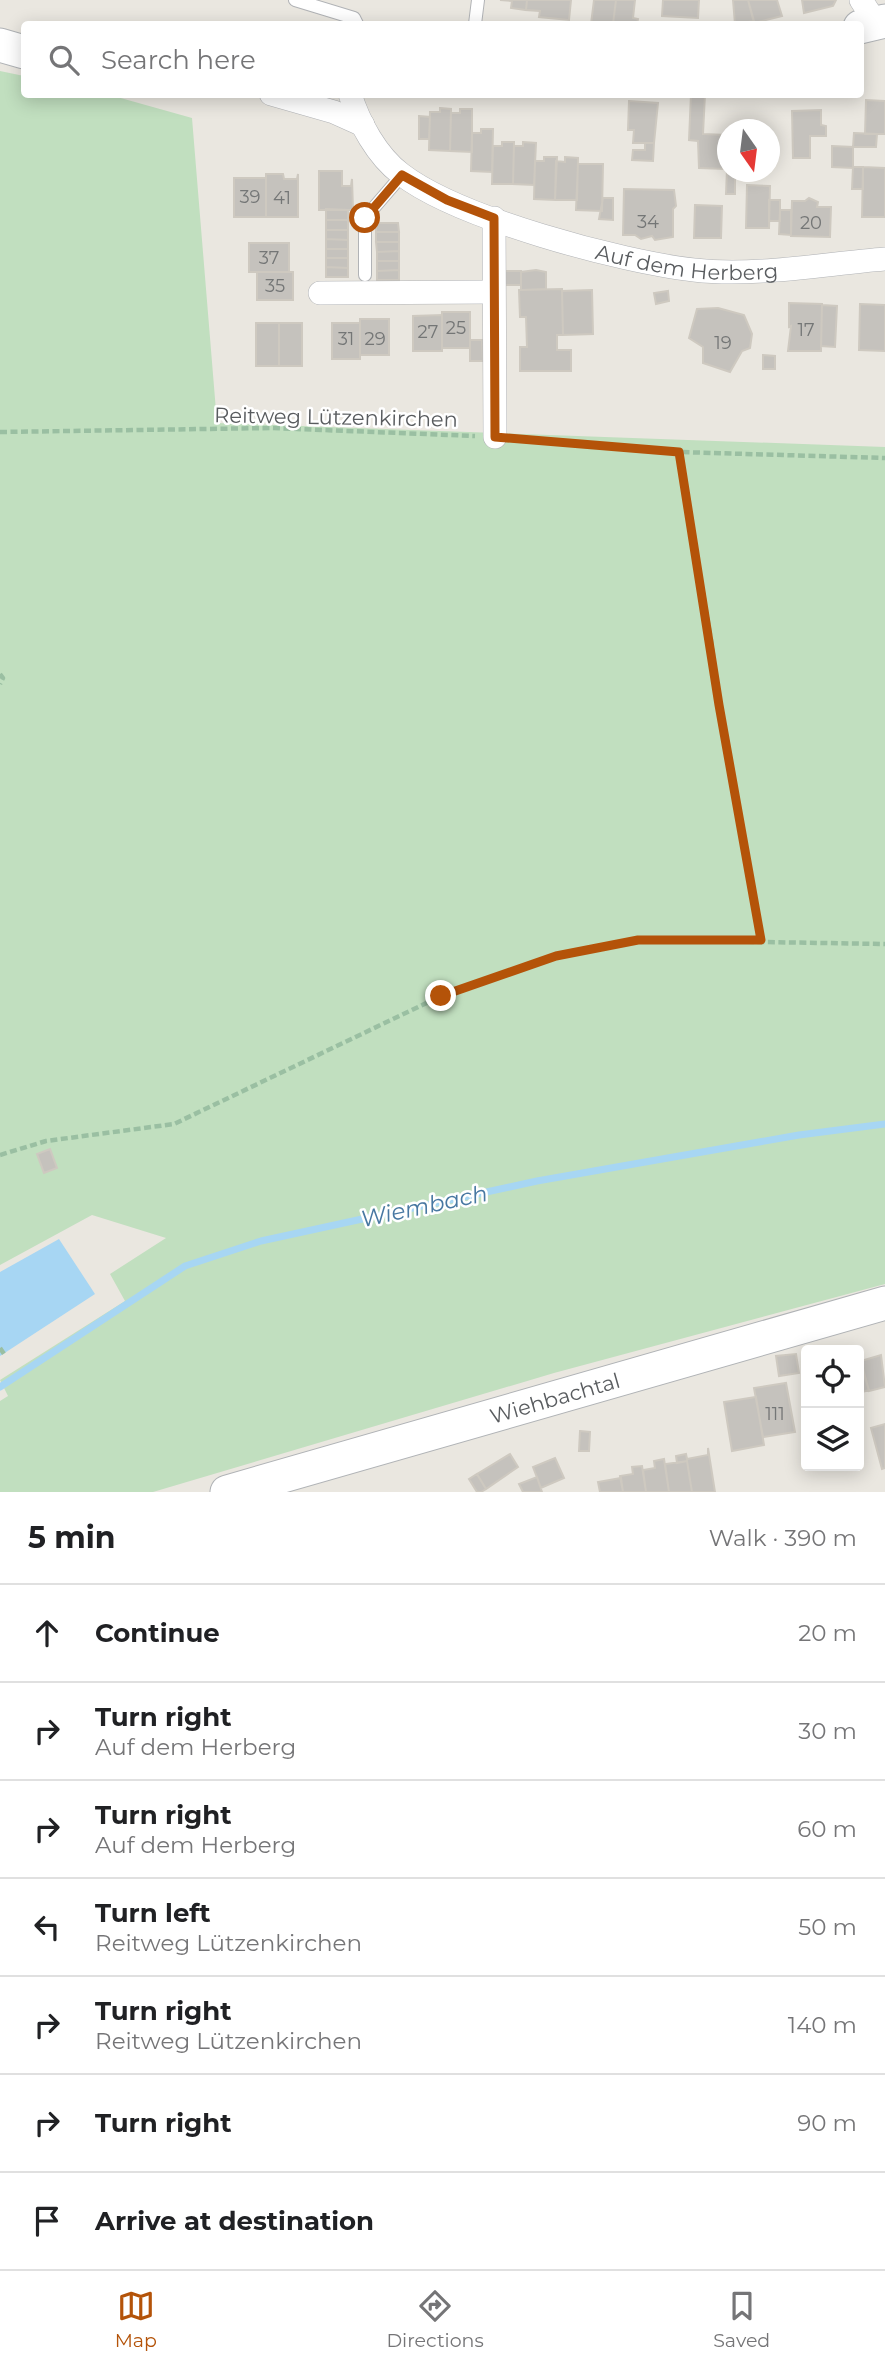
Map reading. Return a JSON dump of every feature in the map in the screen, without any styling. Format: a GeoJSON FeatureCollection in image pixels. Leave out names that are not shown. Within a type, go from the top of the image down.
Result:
{"type":"FeatureCollection","features":[{"type":"Feature","properties":{"kind":"main road"},"geometry":{"type":"LineString","coordinates":[[0,45],[21,51]]}},
{"type":"Feature","properties":{"kind":"main road","name":"Wiehbachtal"},"geometry":{"type":"LineString","coordinates":[[227,1492],[885,1303]]}},
{"type":"Feature","properties":{"kind":"street"},"geometry":{"type":"LineString","coordinates":[[284,98],[363,125]]}},
{"type":"Feature","properties":{"kind":"street","name":"Auf dem Herberg"},"geometry":{"type":"LineString","coordinates":[[353,98],[363,125],[384,157],[402,175],[447,200],[566,242],[695,270],[736,271],[885,259]]}},
{"type":"Feature","properties":{"kind":"street"},"geometry":{"type":"LineString","coordinates":[[494,218],[495,437]]}},
{"type":"Feature","properties":{"kind":"street"},"geometry":{"type":"LineString","coordinates":[[320,293],[493,292]]}},
{"type":"Feature","properties":{"kind":"lane"},"geometry":{"type":"LineString","coordinates":[[295,0],[354,18],[356,21]]}},
{"type":"Feature","properties":{"kind":"lane"},"geometry":{"type":"LineString","coordinates":[[475,21],[478,0]]}},
{"type":"Feature","properties":{"kind":"lane"},"geometry":{"type":"LineString","coordinates":[[365,275],[365,218],[402,175]]}},
{"type":"Feature","properties":{"kind":"path","name":"Reitweg Lützenkirchen"},"geometry":{"type":"LineString","coordinates":[[0,432],[272,428],[495,437],[679,452],[885,458]]}},
{"type":"Feature","properties":{"kind":"path"},"geometry":{"type":"LineString","coordinates":[[679,452],[719,705],[761,940]]}},
{"type":"Feature","properties":{"kind":"path"},"geometry":{"type":"LineString","coordinates":[[0,674],[3,678],[0,684]]}},
{"type":"Feature","properties":{"kind":"path"},"geometry":{"type":"LineString","coordinates":[[0,1155],[46,1141],[174,1124],[441,996],[556,956],[638,940],[885,944]]}},
{"type":"Feature","properties":{"kind":"path"},"geometry":{"type":"LineString","coordinates":[[0,1348],[4,1354]]}},
{"type":"Feature","properties":{"kind":"green space"},"geometry":{"type":"Polygon","coordinates":[[[0,71],[21,75],[21,98],[121,98],[192,118],[217,423],[885,447],[885,1284],[554,1373],[153,1492],[0,1492],[0,1401],[8,1396],[0,1380],[125,1301],[110,1274],[166,1238],[92,1215],[0,1265],[0,71]]]}},
{"type":"Feature","properties":{"kind":"water"},"geometry":{"type":"Polygon","coordinates":[[[59,1239],[95,1294],[0,1356],[0,1272],[59,1239]]]}},
{"type":"Feature","properties":{"kind":"building"},"geometry":{"type":"Polygon","coordinates":[[[500,0],[527,0],[526,10],[511,8],[512,1],[500,0]]]}},
{"type":"Feature","properties":{"kind":"building"},"geometry":{"type":"Polygon","coordinates":[[[527,0],[571,0],[569,20],[539,17],[540,11],[526,10],[527,0]]]}},
{"type":"Feature","properties":{"kind":"building"},"geometry":{"type":"Polygon","coordinates":[[[594,0],[616,0],[613,21],[591,21],[594,0]]]}},
{"type":"Feature","properties":{"kind":"building"},"geometry":{"type":"Polygon","coordinates":[[[616,0],[635,0],[633,18],[638,21],[613,21],[616,0]]]}},
{"type":"Feature","properties":{"kind":"building"},"geometry":{"type":"Polygon","coordinates":[[[663,0],[699,0],[698,18],[662,16],[663,0]]]}},
{"type":"Feature","properties":{"kind":"building"},"geometry":{"type":"Polygon","coordinates":[[[733,0],[748,0],[754,21],[735,21],[733,0]]]}},
{"type":"Feature","properties":{"kind":"building"},"geometry":{"type":"Polygon","coordinates":[[[748,0],[777,0],[782,16],[753,21],[748,0]]]}},
{"type":"Feature","properties":{"kind":"building"},"geometry":{"type":"Polygon","coordinates":[[[802,0],[836,0],[833,6],[804,13],[802,0]]]}},
{"type":"Feature","properties":{"kind":"building"},"geometry":{"type":"Polygon","coordinates":[[[691,98],[705,98],[703,134],[717,135],[717,169],[699,168],[698,141],[689,140],[691,98]]]}},
{"type":"Feature","properties":{"kind":"building"},"geometry":{"type":"Polygon","coordinates":[[[866,100],[885,101],[885,134],[865,134],[866,100]]]}},
{"type":"Feature","properties":{"kind":"building"},"geometry":{"type":"Polygon","coordinates":[[[629,101],[658,103],[654,143],[633,143],[634,130],[628,130],[629,101]]]}},
{"type":"Feature","properties":{"kind":"building"},"geometry":{"type":"Polygon","coordinates":[[[440,108],[451,109],[450,151],[429,150],[430,112],[440,112],[440,108]]]}},
{"type":"Feature","properties":{"kind":"building"},"geometry":{"type":"Polygon","coordinates":[[[460,109],[472,109],[472,152],[450,151],[451,113],[460,113],[460,109]]]}},
{"type":"Feature","properties":{"kind":"building"},"geometry":{"type":"Polygon","coordinates":[[[821,110],[821,125],[826,126],[826,136],[810,136],[810,158],[793,158],[792,111],[821,110]]]}},
{"type":"Feature","properties":{"kind":"building"},"geometry":{"type":"Polygon","coordinates":[[[419,116],[430,117],[429,139],[419,139],[419,116]]]}},
{"type":"Feature","properties":{"kind":"building"},"geometry":{"type":"Polygon","coordinates":[[[481,129],[493,129],[492,172],[471,171],[472,133],[481,133],[481,129]]]}},
{"type":"Feature","properties":{"kind":"building"},"geometry":{"type":"Polygon","coordinates":[[[854,133],[877,134],[876,147],[853,147],[854,133]]]}},
{"type":"Feature","properties":{"kind":"building"},"geometry":{"type":"Polygon","coordinates":[[[502,142],[514,142],[513,184],[492,184],[493,146],[502,146],[502,142]]]}},
{"type":"Feature","properties":{"kind":"building"},"geometry":{"type":"Polygon","coordinates":[[[523,142],[536,143],[534,185],[513,184],[514,146],[523,146],[523,142]]]}},
{"type":"Feature","properties":{"kind":"building"},"geometry":{"type":"Polygon","coordinates":[[[645,143],[654,143],[653,161],[632,160],[633,150],[645,150],[645,143]]]}},
{"type":"Feature","properties":{"kind":"building"},"geometry":{"type":"Polygon","coordinates":[[[832,146],[853,147],[853,168],[832,167],[832,146]]]}},
{"type":"Feature","properties":{"kind":"building"},"geometry":{"type":"Polygon","coordinates":[[[544,157],[557,157],[555,200],[534,199],[535,161],[544,161],[544,157]]]}},
{"type":"Feature","properties":{"kind":"building"},"geometry":{"type":"Polygon","coordinates":[[[565,157],[578,158],[577,200],[555,200],[556,161],[565,162],[565,157]]]}},
{"type":"Feature","properties":{"kind":"building"},"geometry":{"type":"Polygon","coordinates":[[[578,164],[603,164],[602,211],[576,210],[578,164]]]}},
{"type":"Feature","properties":{"kind":"building"},"geometry":{"type":"Polygon","coordinates":[[[853,167],[863,167],[863,189],[852,189],[853,167]]]}},
{"type":"Feature","properties":{"kind":"building"},"geometry":{"type":"Polygon","coordinates":[[[863,167],[885,168],[885,217],[862,217],[863,167]]]}},
{"type":"Feature","properties":{"kind":"building"},"geometry":{"type":"Polygon","coordinates":[[[319,171],[342,171],[342,186],[351,186],[352,179],[353,210],[319,210],[319,171]]]}},
{"type":"Feature","properties":{"kind":"building"},"geometry":{"type":"Polygon","coordinates":[[[266,174],[283,174],[284,179],[297,179],[298,174],[298,217],[266,217],[266,174]]]}},
{"type":"Feature","properties":{"kind":"building"},"geometry":{"type":"Polygon","coordinates":[[[234,178],[266,178],[266,217],[234,217],[234,178]]]}},
{"type":"Feature","properties":{"kind":"building"},"geometry":{"type":"Polygon","coordinates":[[[726,182],[735,182],[735,194],[726,194],[726,182]]]}},
{"type":"Feature","properties":{"kind":"building"},"geometry":{"type":"Polygon","coordinates":[[[747,185],[770,186],[769,228],[746,228],[747,185]]]}},
{"type":"Feature","properties":{"kind":"building"},"geometry":{"type":"Polygon","coordinates":[[[624,189],[674,190],[676,206],[673,209],[673,237],[655,240],[652,236],[641,239],[635,235],[623,235],[624,189]]]}},
{"type":"Feature","properties":{"kind":"building"},"geometry":{"type":"Polygon","coordinates":[[[603,198],[613,198],[613,220],[599,219],[603,198]]]}},
{"type":"Feature","properties":{"kind":"building"},"geometry":{"type":"Polygon","coordinates":[[[809,198],[818,202],[817,207],[831,207],[830,237],[791,236],[792,201],[805,201],[809,198]]]}},
{"type":"Feature","properties":{"kind":"building"},"geometry":{"type":"Polygon","coordinates":[[[769,200],[780,200],[780,221],[769,221],[769,200]]]}},
{"type":"Feature","properties":{"kind":"building"},"geometry":{"type":"Polygon","coordinates":[[[695,205],[722,206],[721,238],[694,238],[695,205]]]}},
{"type":"Feature","properties":{"kind":"building"},"geometry":{"type":"Polygon","coordinates":[[[326,209],[348,210],[348,220],[326,220],[326,209]]]}},
{"type":"Feature","properties":{"kind":"building"},"geometry":{"type":"Polygon","coordinates":[[[780,210],[791,210],[791,235],[779,234],[780,210]]]}},
{"type":"Feature","properties":{"kind":"building"},"geometry":{"type":"Polygon","coordinates":[[[326,220],[348,220],[348,230],[326,230],[326,220]]]}},
{"type":"Feature","properties":{"kind":"building"},"geometry":{"type":"Polygon","coordinates":[[[376,223],[398,223],[399,232],[376,232],[376,223]]]}},
{"type":"Feature","properties":{"kind":"building"},"geometry":{"type":"Polygon","coordinates":[[[326,230],[348,230],[348,240],[326,239],[326,230]]]}},
{"type":"Feature","properties":{"kind":"building"},"geometry":{"type":"Polygon","coordinates":[[[376,232],[399,232],[399,242],[376,242],[376,232]]]}},
{"type":"Feature","properties":{"kind":"building"},"geometry":{"type":"Polygon","coordinates":[[[326,239],[348,240],[348,249],[326,249],[326,239]]]}},
{"type":"Feature","properties":{"kind":"building"},"geometry":{"type":"Polygon","coordinates":[[[376,242],[399,242],[399,251],[377,252],[376,242]]]}},
{"type":"Feature","properties":{"kind":"building"},"geometry":{"type":"Polygon","coordinates":[[[249,243],[289,243],[289,272],[249,272],[249,243]]]}},
{"type":"Feature","properties":{"kind":"building"},"geometry":{"type":"Polygon","coordinates":[[[326,249],[348,249],[348,258],[326,258],[326,249]]]}},
{"type":"Feature","properties":{"kind":"building"},"geometry":{"type":"Polygon","coordinates":[[[399,251],[399,261],[377,261],[377,252],[399,251]]]}},
{"type":"Feature","properties":{"kind":"building"},"geometry":{"type":"Polygon","coordinates":[[[326,258],[348,258],[348,268],[326,267],[326,258]]]}},
{"type":"Feature","properties":{"kind":"building"},"geometry":{"type":"Polygon","coordinates":[[[377,261],[399,261],[399,270],[377,271],[377,261]]]}},
{"type":"Feature","properties":{"kind":"building"},"geometry":{"type":"Polygon","coordinates":[[[326,267],[348,268],[348,277],[326,277],[326,267]]]}},
{"type":"Feature","properties":{"kind":"building"},"geometry":{"type":"Polygon","coordinates":[[[399,270],[399,280],[377,280],[377,271],[399,270]]]}},
{"type":"Feature","properties":{"kind":"building"},"geometry":{"type":"Polygon","coordinates":[[[505,271],[521,271],[521,285],[505,285],[505,271]]]}},
{"type":"Feature","properties":{"kind":"building"},"geometry":{"type":"Polygon","coordinates":[[[257,272],[293,272],[293,300],[257,300],[257,272]]]}},
{"type":"Feature","properties":{"kind":"building"},"geometry":{"type":"Polygon","coordinates":[[[521,272],[546,272],[546,289],[521,290],[521,272]]]}},
{"type":"Feature","properties":{"kind":"building"},"geometry":{"type":"Polygon","coordinates":[[[562,289],[563,335],[557,335],[557,350],[571,350],[571,371],[520,371],[520,347],[527,347],[526,317],[520,317],[519,290],[562,289]]]}},
{"type":"Feature","properties":{"kind":"building"},"geometry":{"type":"Polygon","coordinates":[[[592,290],[593,334],[563,335],[562,291],[592,290]]]}},
{"type":"Feature","properties":{"kind":"building"},"geometry":{"type":"Polygon","coordinates":[[[668,291],[669,301],[656,304],[654,293],[668,291]]]}},
{"type":"Feature","properties":{"kind":"building"},"geometry":{"type":"Polygon","coordinates":[[[789,303],[822,304],[821,351],[788,351],[791,326],[789,327],[789,303]]]}},
{"type":"Feature","properties":{"kind":"building"},"geometry":{"type":"Polygon","coordinates":[[[860,304],[885,305],[885,351],[859,350],[860,304]]]}},
{"type":"Feature","properties":{"kind":"building"},"geometry":{"type":"Polygon","coordinates":[[[822,305],[837,306],[835,347],[821,346],[822,305]]]}},
{"type":"Feature","properties":{"kind":"building"},"geometry":{"type":"Polygon","coordinates":[[[718,308],[744,315],[752,334],[750,348],[742,351],[730,372],[703,363],[703,347],[689,338],[697,309],[718,308]]]}},
{"type":"Feature","properties":{"kind":"building"},"geometry":{"type":"Polygon","coordinates":[[[442,312],[470,312],[470,348],[442,348],[442,312]]]}},
{"type":"Feature","properties":{"kind":"building"},"geometry":{"type":"Polygon","coordinates":[[[442,315],[442,351],[413,351],[413,316],[442,315]]]}},
{"type":"Feature","properties":{"kind":"building"},"geometry":{"type":"Polygon","coordinates":[[[360,319],[389,319],[389,355],[360,355],[360,319]]]}},
{"type":"Feature","properties":{"kind":"building"},"geometry":{"type":"Polygon","coordinates":[[[256,323],[279,323],[279,366],[256,366],[256,323]]]}},
{"type":"Feature","properties":{"kind":"building"},"geometry":{"type":"Polygon","coordinates":[[[279,323],[302,323],[302,366],[279,366],[279,323]]]}},
{"type":"Feature","properties":{"kind":"building"},"geometry":{"type":"Polygon","coordinates":[[[332,323],[360,323],[360,359],[332,359],[332,323]]]}},
{"type":"Feature","properties":{"kind":"building"},"geometry":{"type":"Polygon","coordinates":[[[470,340],[482,340],[483,361],[470,361],[470,340]]]}},
{"type":"Feature","properties":{"kind":"building"},"geometry":{"type":"Polygon","coordinates":[[[763,355],[775,356],[775,369],[763,369],[763,355]]]}},
{"type":"Feature","properties":{"kind":"building"},"geometry":{"type":"Polygon","coordinates":[[[50,1149],[57,1168],[44,1173],[37,1154],[50,1149]]]}},
{"type":"Feature","properties":{"kind":"building"},"geometry":{"type":"Polygon","coordinates":[[[796,1354],[799,1373],[779,1376],[776,1356],[796,1354]]]}},
{"type":"Feature","properties":{"kind":"building"},"geometry":{"type":"Polygon","coordinates":[[[881,1355],[885,1387],[869,1391],[864,1360],[881,1355]]]}},
{"type":"Feature","properties":{"kind":"building"},"geometry":{"type":"Polygon","coordinates":[[[864,1376],[869,1390],[864,1392],[864,1376]]]}},
{"type":"Feature","properties":{"kind":"building"},"geometry":{"type":"Polygon","coordinates":[[[786,1383],[795,1432],[763,1437],[754,1388],[786,1383]]]}},
{"type":"Feature","properties":{"kind":"building"},"geometry":{"type":"Polygon","coordinates":[[[756,1397],[764,1445],[732,1451],[724,1402],[756,1397]]]}},
{"type":"Feature","properties":{"kind":"building"},"geometry":{"type":"Polygon","coordinates":[[[885,1424],[885,1468],[882,1469],[871,1428],[885,1424]]]}},
{"type":"Feature","properties":{"kind":"building"},"geometry":{"type":"Polygon","coordinates":[[[580,1431],[590,1432],[589,1451],[579,1451],[580,1431]]]}},
{"type":"Feature","properties":{"kind":"building"},"geometry":{"type":"Polygon","coordinates":[[[708,1448],[715,1492],[692,1492],[687,1461],[677,1463],[676,1456],[686,1454],[687,1459],[708,1455],[708,1448]]]}},
{"type":"Feature","properties":{"kind":"building"},"geometry":{"type":"Polygon","coordinates":[[[510,1454],[518,1467],[486,1489],[477,1474],[510,1454]]]}},
{"type":"Feature","properties":{"kind":"building"},"geometry":{"type":"Polygon","coordinates":[[[555,1458],[564,1478],[541,1488],[533,1467],[555,1458]]]}},
{"type":"Feature","properties":{"kind":"building"},"geometry":{"type":"Polygon","coordinates":[[[664,1459],[669,1492],[646,1492],[643,1470],[655,1468],[654,1461],[664,1459]]]}},
{"type":"Feature","properties":{"kind":"building"},"geometry":{"type":"Polygon","coordinates":[[[687,1461],[692,1492],[669,1492],[665,1464],[687,1461]]]}},
{"type":"Feature","properties":{"kind":"building"},"geometry":{"type":"Polygon","coordinates":[[[642,1466],[646,1492],[623,1492],[620,1476],[633,1474],[632,1467],[642,1466]]]}},
{"type":"Feature","properties":{"kind":"building"},"geometry":{"type":"Polygon","coordinates":[[[477,1474],[486,1489],[481,1492],[477,1492],[469,1479],[477,1474]]]}},
{"type":"Feature","properties":{"kind":"building"},"geometry":{"type":"Polygon","coordinates":[[[537,1477],[542,1492],[523,1492],[519,1484],[537,1477]]]}},
{"type":"Feature","properties":{"kind":"building"},"geometry":{"type":"Polygon","coordinates":[[[621,1478],[623,1492],[600,1492],[598,1482],[621,1478]]]}},
{"type":"Feature","properties":{"kind":"waterway","name":"Wiembach"},"geometry":{"type":"LineString","coordinates":[[0,1387],[185,1266],[261,1241],[537,1181],[799,1135],[885,1124]]}},
{"type":"Feature","properties":{"kind":"route"},"geometry":{"type":"LineString","coordinates":[[365,218],[402,175],[447,200],[494,218],[495,437],[679,452],[712,646],[719,705],[761,940],[638,940],[556,956],[441,996]]}}]}
